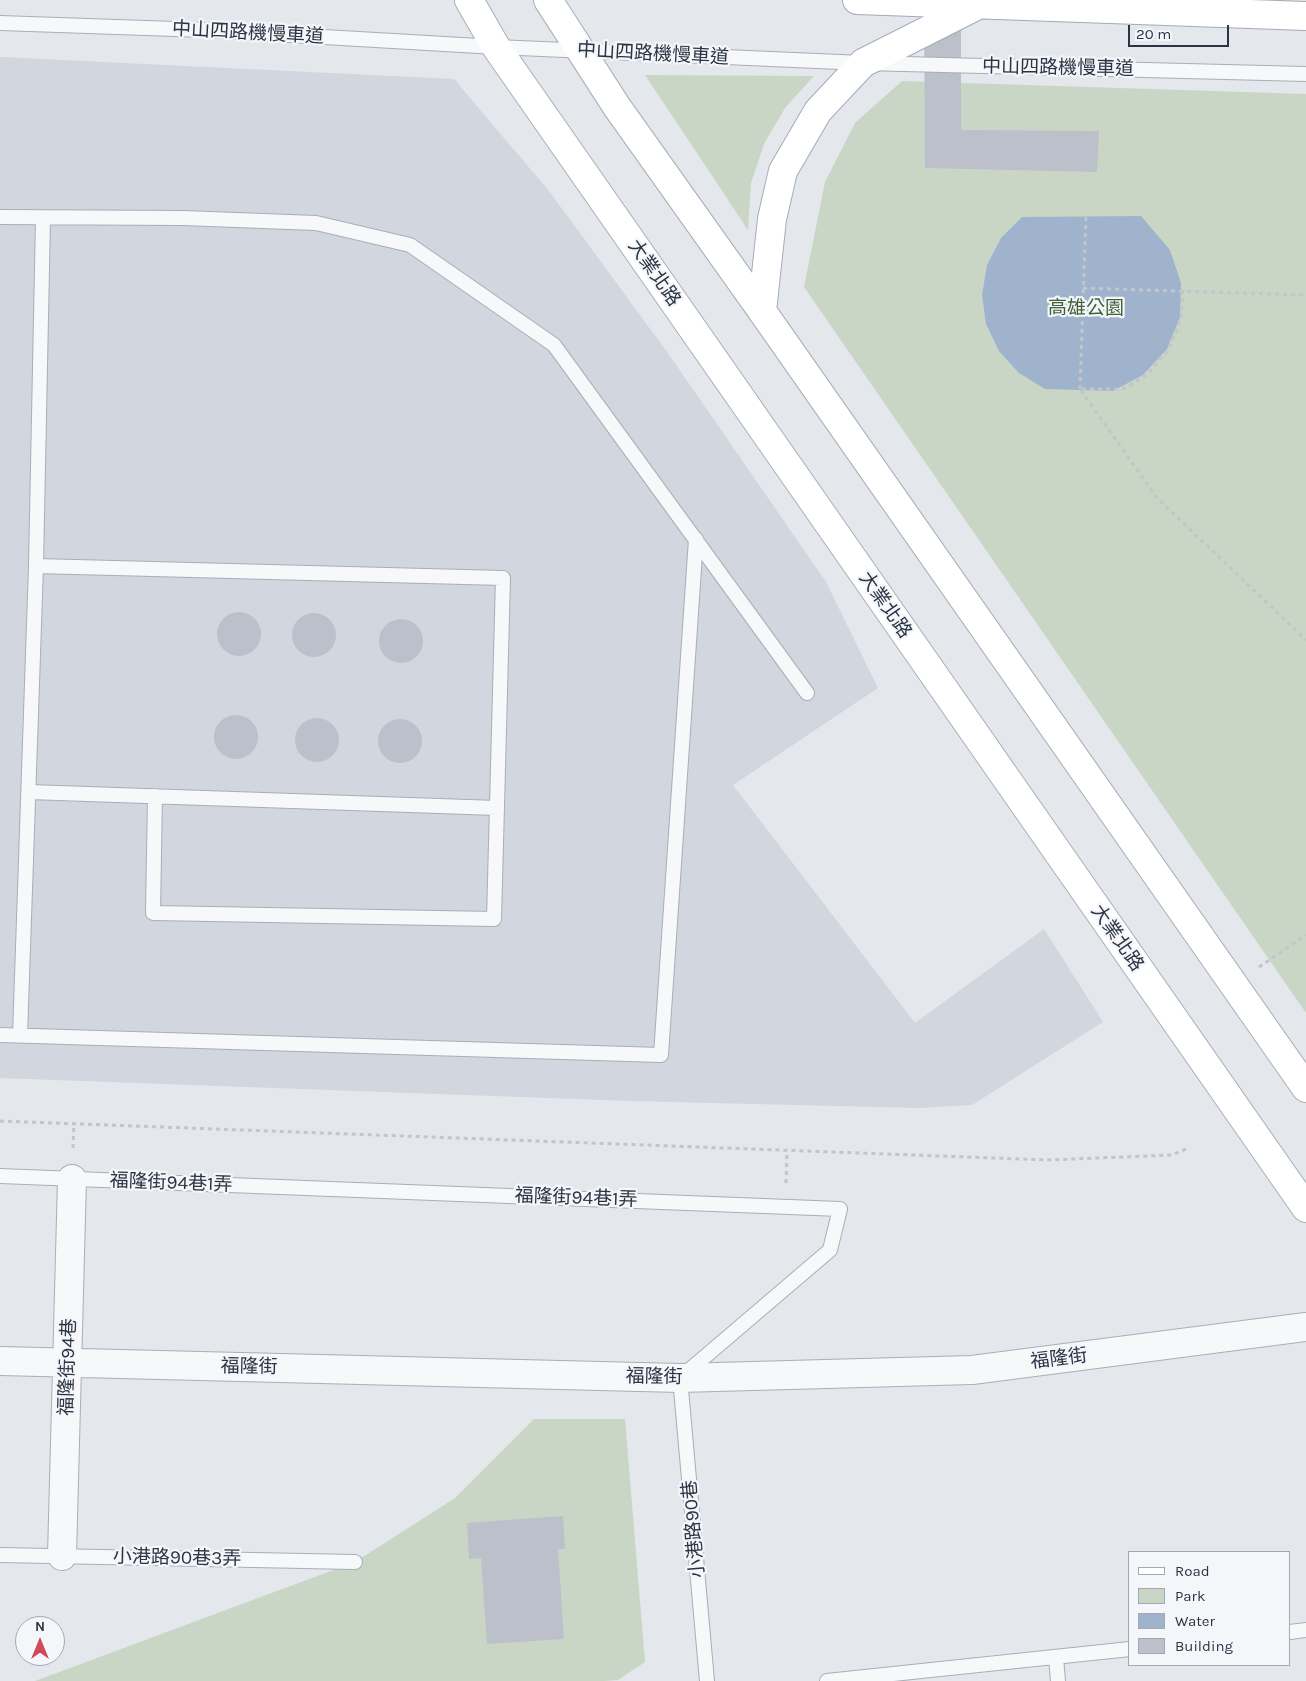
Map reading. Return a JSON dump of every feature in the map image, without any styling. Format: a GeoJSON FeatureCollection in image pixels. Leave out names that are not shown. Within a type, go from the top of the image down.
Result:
{"type":"FeatureCollection","features":[{"type":"Feature","properties":{"kind":"street","name":"大業北路"},"geometry":{"type":"LineString","coordinates":[[468,0],[496,46],[1306,1208]]}},
{"type":"Feature","properties":{"kind":"street"},"geometry":{"type":"LineString","coordinates":[[548,0],[617,107],[1306,1088]]}},
{"type":"Feature","properties":{"kind":"street"},"geometry":{"type":"LineString","coordinates":[[857,0],[1306,16]]}},
{"type":"Feature","properties":{"kind":"street"},"geometry":{"type":"LineString","coordinates":[[762,311],[772,219],[783,171],[818,111],[863,63],[979,5]]}},
{"type":"Feature","properties":{"kind":"street","name":"福隆街94巷"},"geometry":{"type":"LineString","coordinates":[[62,1556],[72,1179]]}},
{"type":"Feature","properties":{"kind":"street","name":"福隆街"},"geometry":{"type":"LineString","coordinates":[[0,1361],[680,1378],[972,1370],[1306,1327]]}},
{"type":"Feature","properties":{"kind":"lane","name":"中山四路機慢車道"},"geometry":{"type":"LineString","coordinates":[[0,22],[204,30],[863,63],[1306,74]]}},
{"type":"Feature","properties":{"kind":"lane"},"geometry":{"type":"LineString","coordinates":[[0,216],[43,218],[183,218],[316,223],[410,244],[554,345],[807,694]]}},
{"type":"Feature","properties":{"kind":"lane"},"geometry":{"type":"LineString","coordinates":[[20,1036],[36,566],[43,218]]}},
{"type":"Feature","properties":{"kind":"lane"},"geometry":{"type":"LineString","coordinates":[[0,1035],[661,1055],[696,539]]}},
{"type":"Feature","properties":{"kind":"lane"},"geometry":{"type":"LineString","coordinates":[[36,566],[503,578],[494,919],[153,913],[155,796]]}},
{"type":"Feature","properties":{"kind":"lane"},"geometry":{"type":"LineString","coordinates":[[29,792],[498,808]]}},
{"type":"Feature","properties":{"kind":"lane","name":"福隆街94巷1弄"},"geometry":{"type":"LineString","coordinates":[[0,1176],[840,1209],[830,1250],[680,1378]]}},
{"type":"Feature","properties":{"kind":"lane","name":"小港路90巷"},"geometry":{"type":"LineString","coordinates":[[680,1378],[707,1681]]}},
{"type":"Feature","properties":{"kind":"lane","name":"小港路90巷3弄"},"geometry":{"type":"LineString","coordinates":[[0,1555],[355,1562]]}},
{"type":"Feature","properties":{"kind":"lane"},"geometry":{"type":"LineString","coordinates":[[1291,1632],[1306,1630]]}},
{"type":"Feature","properties":{"kind":"lane"},"geometry":{"type":"LineString","coordinates":[[827,1681],[1128,1649]]}},
{"type":"Feature","properties":{"kind":"lane"},"geometry":{"type":"LineString","coordinates":[[1056,1657],[1058,1681]]}},
{"type":"Feature","properties":{"kind":"path"},"geometry":{"type":"LineString","coordinates":[[1086,215],[1080,389],[1157,498],[1306,640]]}},
{"type":"Feature","properties":{"kind":"path"},"geometry":{"type":"LineString","coordinates":[[1083,288],[1306,295]]}},
{"type":"Feature","properties":{"kind":"path"},"geometry":{"type":"LineString","coordinates":[[1080,389],[1123,389],[1147,375],[1169,349],[1181,319],[1182,290]]}},
{"type":"Feature","properties":{"kind":"path"},"geometry":{"type":"LineString","coordinates":[[1258,968],[1306,935]]}},
{"type":"Feature","properties":{"kind":"path"},"geometry":{"type":"LineString","coordinates":[[0,1121],[1048,1160],[1172,1155],[1188,1148]]}},
{"type":"Feature","properties":{"kind":"path"},"geometry":{"type":"LineString","coordinates":[[785,1206],[787,1151]]}},
{"type":"Feature","properties":{"kind":"shaded area"},"geometry":{"type":"Polygon","coordinates":[[[0,57],[454,79],[549,191],[670,356],[826,582],[878,688],[733,785],[915,1023],[1044,929],[1103,1022],[972,1105],[919,1108],[631,1101],[0,1078],[0,57]]]}},
{"type":"Feature","properties":{"kind":"green space"},"geometry":{"type":"Polygon","coordinates":[[[645,75],[814,76],[785,108],[764,144],[751,183],[748,230],[645,75]]]}},
{"type":"Feature","properties":{"kind":"green space","name":"高雄公園"},"geometry":{"type":"Polygon","coordinates":[[[902,81],[1306,94],[1306,1013],[804,287],[825,182],[855,123],[902,81]]]}},
{"type":"Feature","properties":{"kind":"green space"},"geometry":{"type":"Polygon","coordinates":[[[534,1419],[625,1419],[645,1662],[618,1680],[35,1681],[355,1562],[455,1498],[534,1419]]]}},
{"type":"Feature","properties":{"kind":"water"},"geometry":{"type":"Polygon","coordinates":[[[1141,216],[1170,250],[1181,283],[1180,317],[1167,349],[1143,375],[1113,391],[1045,389],[1019,373],[999,351],[986,324],[982,295],[987,265],[1001,238],[1022,217],[1141,216]]]}},
{"type":"Feature","properties":{"kind":"building"},"geometry":{"type":"Polygon","coordinates":[[[924,0],[961,0],[961,130],[1099,131],[1097,172],[925,168],[924,0]]]}},
{"type":"Feature","properties":{"kind":"building"},"geometry":{"type":"Polygon","coordinates":[[[235,612],[243,612],[255,618],[261,634],[255,650],[243,656],[235,656],[223,650],[217,638],[217,630],[223,618],[235,612]]]}},
{"type":"Feature","properties":{"kind":"building"},"geometry":{"type":"Polygon","coordinates":[[[310,613],[318,613],[330,619],[336,635],[330,651],[318,657],[310,657],[298,651],[292,639],[292,631],[298,619],[310,613]]]}},
{"type":"Feature","properties":{"kind":"building"},"geometry":{"type":"Polygon","coordinates":[[[397,619],[405,619],[417,625],[423,641],[417,657],[405,663],[397,663],[385,657],[379,645],[379,637],[385,625],[397,619]]]}},
{"type":"Feature","properties":{"kind":"building"},"geometry":{"type":"Polygon","coordinates":[[[232,715],[240,715],[252,721],[258,737],[252,753],[240,759],[232,759],[220,753],[214,741],[214,733],[220,721],[232,715]]]}},
{"type":"Feature","properties":{"kind":"building"},"geometry":{"type":"Polygon","coordinates":[[[313,718],[321,718],[333,724],[339,740],[333,756],[321,762],[313,762],[301,756],[295,744],[295,736],[301,724],[313,718]]]}},
{"type":"Feature","properties":{"kind":"building"},"geometry":{"type":"Polygon","coordinates":[[[396,719],[404,719],[416,725],[422,741],[416,757],[404,763],[396,763],[384,757],[378,745],[378,737],[384,725],[396,719]]]}},
{"type":"Feature","properties":{"kind":"building"},"geometry":{"type":"Polygon","coordinates":[[[563,1516],[565,1549],[558,1549],[564,1639],[487,1644],[481,1558],[469,1559],[467,1523],[563,1516]]]}}]}
